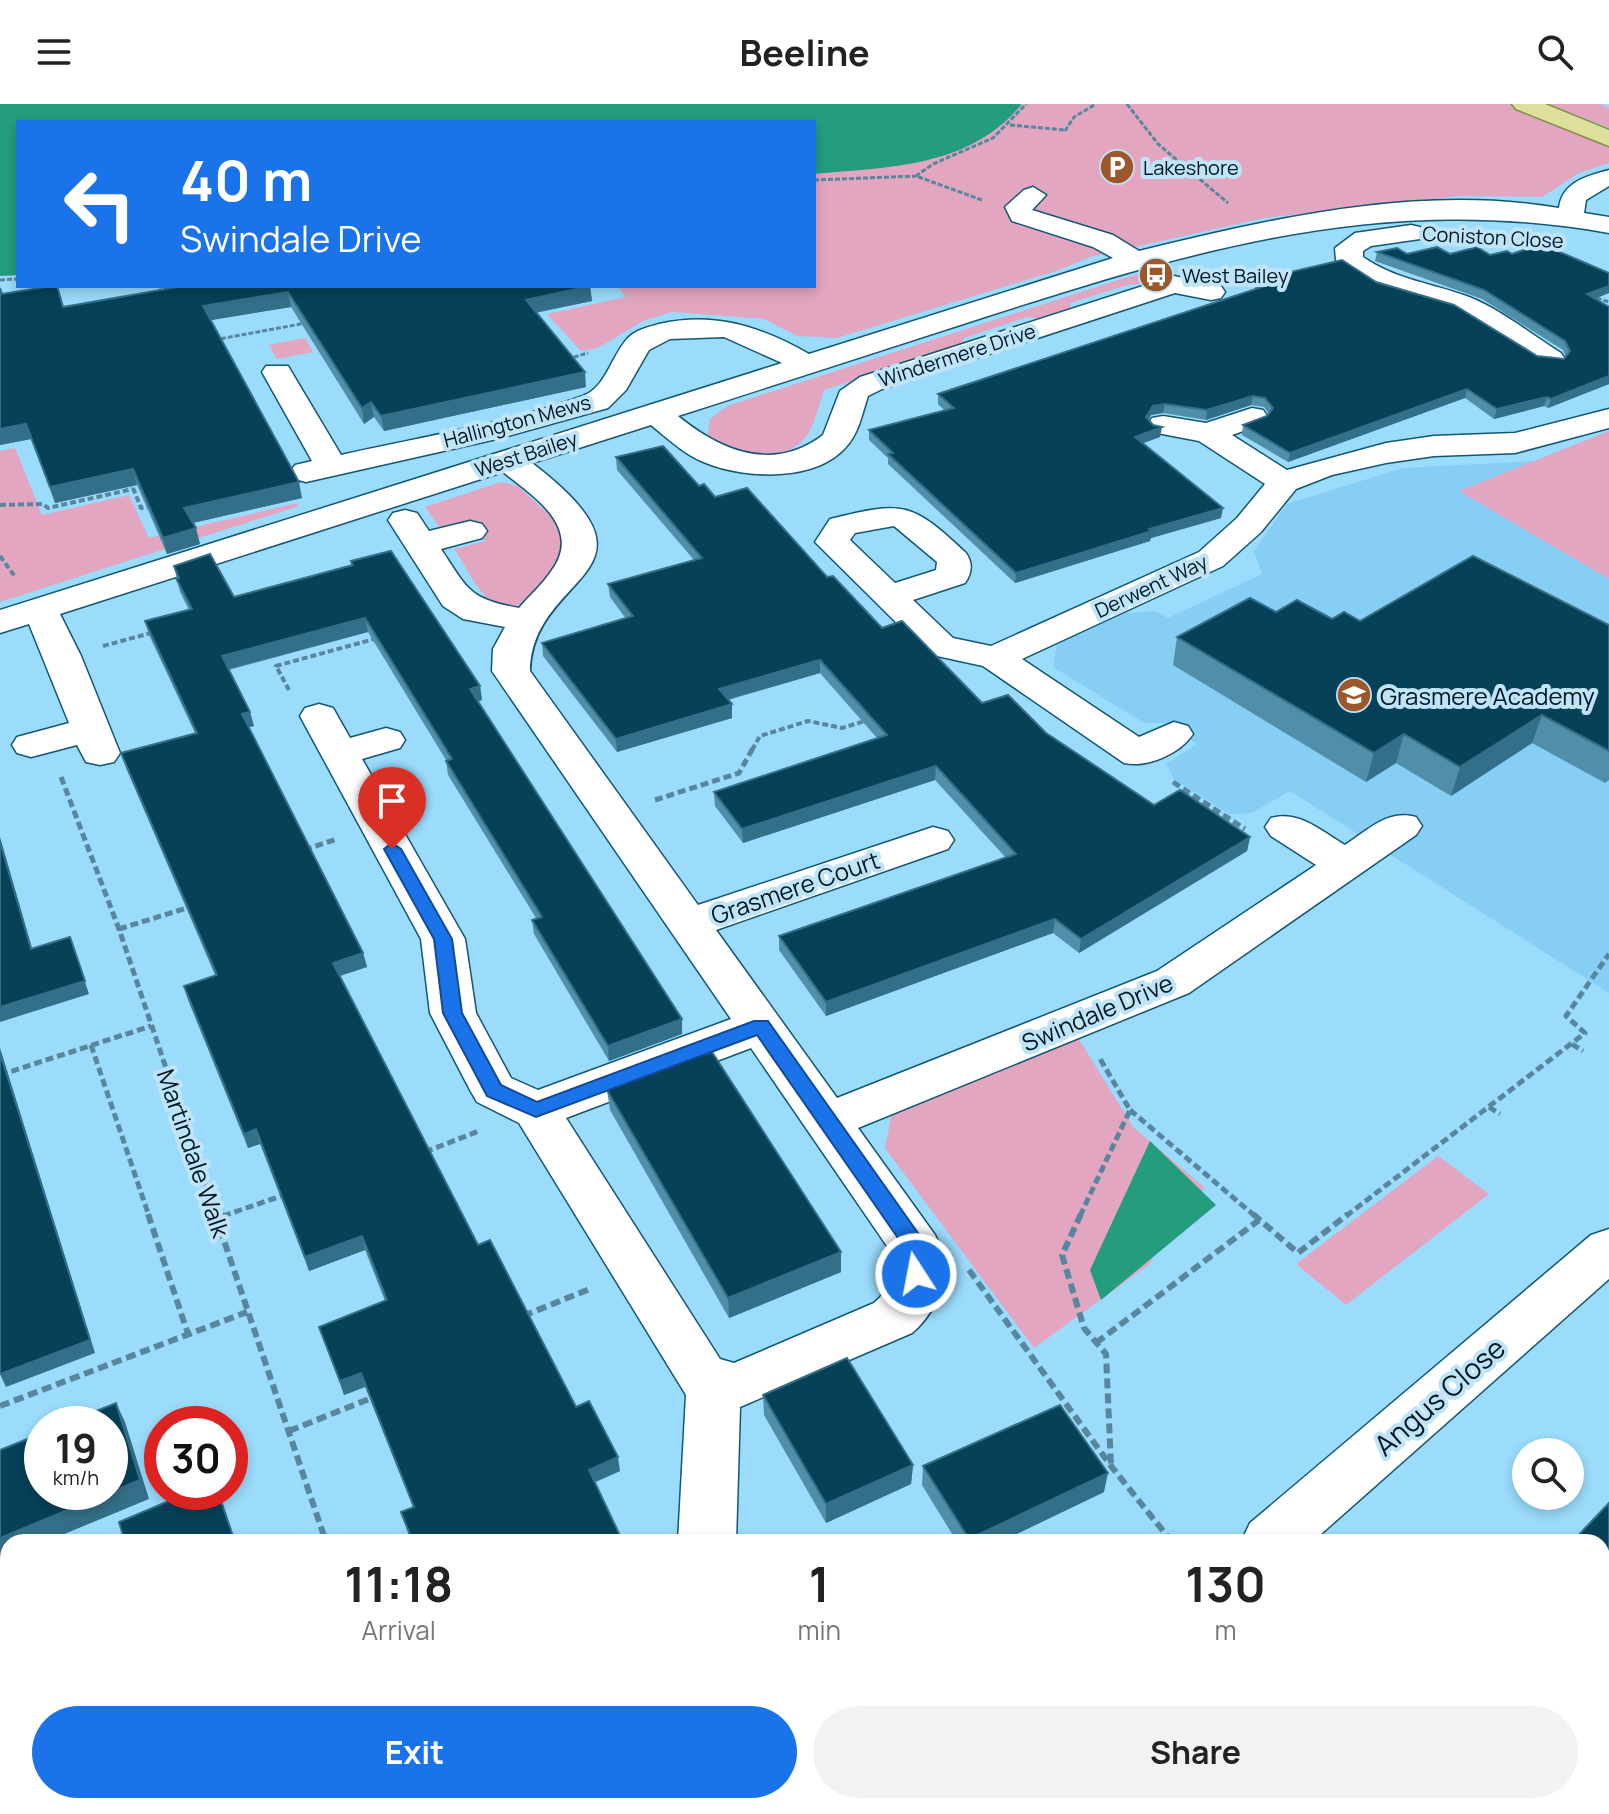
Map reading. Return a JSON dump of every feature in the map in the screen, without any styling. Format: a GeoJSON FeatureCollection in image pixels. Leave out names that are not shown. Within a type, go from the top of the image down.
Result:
{"type":"FeatureCollection","features":[{"type":"Feature","properties":{"kind":"main road"},"geometry":{"type":"LineString","coordinates":[[1524,104],[1609,139]]}},
{"type":"Feature","properties":{"kind":"street"},"geometry":{"type":"LineString","coordinates":[[1571,216],[1573,197],[1589,184],[1609,178]]}},
{"type":"Feature","properties":{"kind":"street"},"geometry":{"type":"LineString","coordinates":[[1027,205],[1103,241],[1135,260]]}},
{"type":"Feature","properties":{"kind":"street","name":"West Bailey"},"geometry":{"type":"LineString","coordinates":[[0,622],[1135,260],[1259,229],[1367,213],[1467,211],[1571,216],[1609,225]]}},
{"type":"Feature","properties":{"kind":"street","name":"Coniston Close"},"geometry":{"type":"LineString","coordinates":[[1543,347],[1460,303],[1415,292],[1371,275],[1350,260],[1349,248],[1364,239],[1383,235],[1435,231],[1509,234],[1609,247]]}},
{"type":"Feature","properties":{"kind":"street","name":"Windermere Drive"},"geometry":{"type":"LineString","coordinates":[[655,413],[702,449],[726,459],[752,463],[797,459],[822,450],[837,439],[855,391],[871,383],[1174,284],[1211,292]]}},
{"type":"Feature","properties":{"kind":"street"},"geometry":{"type":"LineString","coordinates":[[636,346],[661,333],[710,326],[740,330],[807,365]]}},
{"type":"Feature","properties":{"kind":"street","name":"Hallington Mews"},"geometry":{"type":"LineString","coordinates":[[277,372],[319,469],[501,429],[597,401],[609,393],[636,346]]}},
{"type":"Feature","properties":{"kind":"street"},"geometry":{"type":"LineString","coordinates":[[1208,433],[1252,417]]}},
{"type":"Feature","properties":{"kind":"street"},"geometry":{"type":"LineString","coordinates":[[1163,425],[1208,433],[1284,482],[1322,468],[1386,453],[1434,446],[1515,443],[1547,437],[1609,418]]}},
{"type":"Feature","properties":{"kind":"street"},"geometry":{"type":"LineString","coordinates":[[329,734],[443,939],[453,1013],[494,1090],[536,1110],[686,1358],[702,1378],[734,1386],[755,1379],[893,1318],[909,1306],[917,1289],[917,1249],[511,671],[508,656],[512,641],[526,620],[571,572],[579,543],[572,518],[508,460]]}},
{"type":"Feature","properties":{"kind":"street","name":"Derwent Way"},"geometry":{"type":"LineString","coordinates":[[995,658],[1211,559],[1249,525],[1284,482]]}},
{"type":"Feature","properties":{"kind":"street"},"geometry":{"type":"LineString","coordinates":[[470,531],[413,532],[456,598],[476,611],[526,620]]}},
{"type":"Feature","properties":{"kind":"street"},"geometry":{"type":"LineString","coordinates":[[888,596],[941,646],[995,658],[1138,754],[1174,734]]}},
{"type":"Feature","properties":{"kind":"street"},"geometry":{"type":"LineString","coordinates":[[40,609],[63,656],[95,741],[44,755]]}},
{"type":"Feature","properties":{"kind":"street"},"geometry":{"type":"LineString","coordinates":[[329,734],[386,740]]}},
{"type":"Feature","properties":{"kind":"street","name":"Swindale Drive"},"geometry":{"type":"LineString","coordinates":[[827,1121],[1173,982],[1402,826]]}},
{"type":"Feature","properties":{"kind":"street"},"geometry":{"type":"LineString","coordinates":[[1285,827],[1334,872]]}},
{"type":"Feature","properties":{"kind":"street","name":"Grasmere Court"},"geometry":{"type":"LineString","coordinates":[[690,923],[919,857]]}},
{"type":"Feature","properties":{"kind":"street"},"geometry":{"type":"LineString","coordinates":[[536,1110],[761,1026]]}},
{"type":"Feature","properties":{"kind":"street","name":"Angus Close"},"geometry":{"type":"LineString","coordinates":[[1280,1534],[1601,1270]]}},
{"type":"Feature","properties":{"kind":"street"},"geometry":{"type":"LineString","coordinates":[[707,1534],[714,1383]]}},
{"type":"Feature","properties":{"kind":"path"},"geometry":{"type":"LineString","coordinates":[[916,176],[925,165],[970,150],[1009,125],[1026,104]]}},
{"type":"Feature","properties":{"kind":"path"},"geometry":{"type":"LineString","coordinates":[[1009,125],[1065,131],[1074,117],[1096,104]]}},
{"type":"Feature","properties":{"kind":"path"},"geometry":{"type":"LineString","coordinates":[[1127,104],[1133,115],[1176,159],[1259,229]]}},
{"type":"Feature","properties":{"kind":"path"},"geometry":{"type":"LineString","coordinates":[[816,180],[916,176],[1027,205]]}},
{"type":"Feature","properties":{"kind":"path"},"geometry":{"type":"LineString","coordinates":[[162,288],[172,292]]}},
{"type":"Feature","properties":{"kind":"path"},"geometry":{"type":"LineString","coordinates":[[1585,293],[1609,302]]}},
{"type":"Feature","properties":{"kind":"path"},"geometry":{"type":"LineString","coordinates":[[207,341],[316,321]]}},
{"type":"Feature","properties":{"kind":"path"},"geometry":{"type":"LineString","coordinates":[[555,361],[609,348],[636,346]]}},
{"type":"Feature","properties":{"kind":"path"},"geometry":{"type":"LineString","coordinates":[[561,348],[570,358]]}},
{"type":"Feature","properties":{"kind":"path"},"geometry":{"type":"LineString","coordinates":[[128,477],[141,508],[154,505]]}},
{"type":"Feature","properties":{"kind":"path"},"geometry":{"type":"LineString","coordinates":[[0,505],[43,504],[48,508],[133,489]]}},
{"type":"Feature","properties":{"kind":"path"},"geometry":{"type":"LineString","coordinates":[[63,656],[153,632]]}},
{"type":"Feature","properties":{"kind":"path"},"geometry":{"type":"LineString","coordinates":[[276,666],[383,636]]}},
{"type":"Feature","properties":{"kind":"path"},"geometry":{"type":"LineString","coordinates":[[269,654],[303,716],[329,734]]}},
{"type":"Feature","properties":{"kind":"path"},"geometry":{"type":"LineString","coordinates":[[613,814],[739,773],[760,736],[808,721],[842,728],[871,719]]}},
{"type":"Feature","properties":{"kind":"path"},"geometry":{"type":"LineString","coordinates":[[1138,754],[1142,763],[1334,872]]}},
{"type":"Feature","properties":{"kind":"path","name":"Martindale Walk"},"geometry":{"type":"LineString","coordinates":[[44,755],[119,929],[323,1534]]}},
{"type":"Feature","properties":{"kind":"path"},"geometry":{"type":"LineString","coordinates":[[292,854],[380,826]]}},
{"type":"Feature","properties":{"kind":"path"},"geometry":{"type":"LineString","coordinates":[[119,929],[201,903]]}},
{"type":"Feature","properties":{"kind":"path"},"geometry":{"type":"LineString","coordinates":[[1079,1021],[1130,1110],[1298,1253],[1585,1033],[1566,1016],[1609,954]]}},
{"type":"Feature","properties":{"kind":"path"},"geometry":{"type":"LineString","coordinates":[[0,1075],[151,1026]]}},
{"type":"Feature","properties":{"kind":"path"},"geometry":{"type":"LineString","coordinates":[[1572,1044],[1583,1051]]}},
{"type":"Feature","properties":{"kind":"path"},"geometry":{"type":"LineString","coordinates":[[91,1045],[188,1334]]}},
{"type":"Feature","properties":{"kind":"path"},"geometry":{"type":"LineString","coordinates":[[1489,1107],[1500,1114]]}},
{"type":"Feature","properties":{"kind":"path"},"geometry":{"type":"LineString","coordinates":[[419,1154],[536,1110]]}},
{"type":"Feature","properties":{"kind":"path"},"geometry":{"type":"LineString","coordinates":[[1111,1466],[1106,1354],[1084,1328],[1062,1255],[1130,1110]]}},
{"type":"Feature","properties":{"kind":"path"},"geometry":{"type":"LineString","coordinates":[[216,1219],[288,1193]]}},
{"type":"Feature","properties":{"kind":"path"},"geometry":{"type":"LineString","coordinates":[[1096,1343],[1259,1220]]}},
{"type":"Feature","properties":{"kind":"path"},"geometry":{"type":"LineString","coordinates":[[917,1249],[968,1268],[1111,1466],[1166,1534]]}},
{"type":"Feature","properties":{"kind":"path"},"geometry":{"type":"LineString","coordinates":[[509,1321],[633,1271]]}},
{"type":"Feature","properties":{"kind":"path"},"geometry":{"type":"LineString","coordinates":[[0,1406],[247,1312]]}},
{"type":"Feature","properties":{"kind":"path"},"geometry":{"type":"LineString","coordinates":[[289,1431],[376,1396]]}},
{"type":"Feature","properties":{"kind":"shaded area"},"geometry":{"type":"Polygon","coordinates":[[[0,104],[1509,104],[1609,145],[1609,163],[1579,173],[1542,197],[1459,196],[1264,218],[1090,257],[1059,270],[837,338],[797,336],[764,319],[672,312],[643,321],[598,348],[581,351],[547,314],[626,297],[619,288],[816,288],[816,120],[16,120],[16,275],[0,276],[0,104]]]}},
{"type":"Feature","properties":{"kind":"shaded area"},"geometry":{"type":"Polygon","coordinates":[[[0,104],[1021,104],[1000,126],[952,153],[899,166],[816,174],[816,120],[16,120],[16,275],[0,276],[0,104]]]}},
{"type":"Feature","properties":{"kind":"shaded area"},"geometry":{"type":"Polygon","coordinates":[[[1547,104],[1601,104],[1609,108],[1609,128],[1547,104]]]}},
{"type":"Feature","properties":{"kind":"shaded area"},"geometry":{"type":"Polygon","coordinates":[[[1137,274],[1150,283],[1127,285],[1070,303],[1071,309],[1041,319],[1028,317],[964,338],[961,345],[824,390],[805,438],[784,452],[770,455],[742,453],[728,449],[708,434],[710,419],[727,406],[1137,274]]]}},
{"type":"Feature","properties":{"kind":"shaded area"},"geometry":{"type":"Polygon","coordinates":[[[305,338],[313,352],[277,359],[269,345],[305,338]]]}},
{"type":"Feature","properties":{"kind":"shaded area","name":"Grasmere Academy"},"geometry":{"type":"Polygon","coordinates":[[[1609,431],[1609,993],[1290,791],[1252,813],[1229,814],[1174,779],[1166,764],[1197,744],[1163,723],[1144,723],[1053,667],[1057,644],[1126,613],[1156,611],[1168,618],[1262,574],[1254,551],[1287,504],[1403,468],[1534,461],[1609,431]]]}},
{"type":"Feature","properties":{"kind":"shaded area"},"geometry":{"type":"Polygon","coordinates":[[[1609,431],[1609,579],[1459,491],[1609,431]]]}},
{"type":"Feature","properties":{"kind":"shaded area"},"geometry":{"type":"Polygon","coordinates":[[[15,448],[42,515],[129,495],[149,538],[297,503],[299,506],[0,602],[0,451],[15,448]]]}},
{"type":"Feature","properties":{"kind":"shaded area"},"geometry":{"type":"Polygon","coordinates":[[[501,482],[518,486],[559,524],[563,555],[543,585],[514,607],[502,607],[491,601],[454,549],[485,541],[472,522],[441,530],[425,507],[501,482]]]}},
{"type":"Feature","properties":{"kind":"shaded area"},"geometry":{"type":"Polygon","coordinates":[[[1077,1036],[1133,1127],[1205,1188],[1159,1236],[1151,1263],[1034,1348],[885,1148],[892,1113],[1077,1036]]]}},
{"type":"Feature","properties":{"kind":"shaded area"},"geometry":{"type":"Polygon","coordinates":[[[1150,1141],[1216,1205],[1101,1300],[1090,1270],[1150,1141]]]}},
{"type":"Feature","properties":{"kind":"shaded area"},"geometry":{"type":"Polygon","coordinates":[[[1438,1156],[1489,1194],[1346,1305],[1296,1264],[1438,1156]]]}},
{"type":"Feature","properties":{"kind":"building"},"geometry":{"type":"Polygon","coordinates":[[[1541,244],[1609,273],[1609,286],[1587,294],[1609,307],[1609,376],[1551,399],[1547,397],[1497,409],[1467,389],[1290,453],[1243,425],[1267,416],[1273,408],[1265,398],[1253,396],[1207,410],[1165,404],[1153,406],[1146,417],[1153,425],[1162,427],[1135,437],[1223,508],[1016,573],[888,454],[893,453],[869,430],[954,408],[938,394],[1265,286],[1256,280],[1342,260],[1376,282],[1454,305],[1537,356],[1564,359],[1570,351],[1565,341],[1484,290],[1377,252],[1397,248],[1407,254],[1437,247],[1450,254],[1477,247],[1490,255],[1507,251],[1512,254],[1541,244]]]}},
{"type":"Feature","properties":{"kind":"building"},"geometry":{"type":"Polygon","coordinates":[[[0,288],[2,294],[58,288],[63,307],[172,288],[581,288],[526,300],[585,372],[381,416],[371,402],[362,408],[288,292],[203,306],[299,482],[184,508],[196,528],[163,538],[133,469],[50,487],[26,424],[0,429],[0,288]]]}},
{"type":"Feature","properties":{"kind":"building"},"geometry":{"type":"Polygon","coordinates":[[[663,446],[699,486],[704,484],[715,497],[747,488],[827,577],[833,576],[882,628],[902,621],[982,703],[1008,695],[1046,733],[1154,805],[1180,790],[1250,837],[1081,939],[1055,919],[826,1002],[779,936],[1016,854],[936,766],[742,829],[714,792],[887,735],[820,660],[719,689],[732,704],[616,739],[542,643],[633,616],[608,584],[702,558],[616,457],[663,446]]]}},
{"type":"Feature","properties":{"kind":"building"},"geometry":{"type":"Polygon","coordinates":[[[391,551],[480,686],[470,689],[682,1019],[608,1046],[532,920],[542,917],[446,761],[452,759],[365,618],[222,656],[250,712],[242,714],[363,953],[333,963],[478,1245],[490,1240],[576,1407],[589,1401],[618,1457],[589,1470],[619,1534],[410,1534],[401,1512],[414,1507],[361,1373],[340,1381],[319,1327],[387,1300],[362,1236],[305,1257],[256,1129],[244,1134],[184,986],[217,975],[121,753],[197,733],[145,621],[192,609],[176,578],[179,578],[174,566],[210,554],[234,597],[353,565],[351,561],[391,551]]]}},
{"type":"Feature","properties":{"kind":"building"},"geometry":{"type":"Polygon","coordinates":[[[1473,556],[1609,625],[1609,751],[1542,715],[1460,767],[1404,734],[1374,753],[1177,637],[1250,598],[1276,612],[1297,600],[1332,619],[1344,612],[1360,621],[1473,556]]]}},
{"type":"Feature","properties":{"kind":"building"},"geometry":{"type":"Polygon","coordinates":[[[0,842],[31,949],[70,937],[85,981],[0,1007],[0,842]]]}},
{"type":"Feature","properties":{"kind":"building"},"geometry":{"type":"Polygon","coordinates":[[[704,1049],[707,1054],[712,1052],[841,1252],[728,1298],[607,1090],[632,1081],[629,1077],[704,1049]]]}},
{"type":"Feature","properties":{"kind":"building"},"geometry":{"type":"Polygon","coordinates":[[[0,1053],[90,1340],[0,1374],[0,1053]]]}},
{"type":"Feature","properties":{"kind":"building"},"geometry":{"type":"Polygon","coordinates":[[[847,1358],[913,1465],[826,1504],[763,1395],[847,1358]]]}},
{"type":"Feature","properties":{"kind":"building"},"geometry":{"type":"Polygon","coordinates":[[[1060,1405],[1108,1473],[980,1534],[966,1534],[923,1466],[1060,1405]]]}},
{"type":"Feature","properties":{"kind":"building"},"geometry":{"type":"Polygon","coordinates":[[[24,1440],[24,1510],[68,1510],[10,1534],[0,1534],[0,1450],[24,1440]]]}},
{"type":"Feature","properties":{"kind":"building"},"geometry":{"type":"Polygon","coordinates":[[[128,1442],[140,1480],[128,1485],[128,1442]]]}},
{"type":"Feature","properties":{"kind":"building"},"geometry":{"type":"Polygon","coordinates":[[[1609,1503],[1609,1534],[1580,1534],[1609,1503]]]}},
{"type":"Feature","properties":{"kind":"building"},"geometry":{"type":"Polygon","coordinates":[[[147,1510],[224,1510],[232,1534],[123,1534],[119,1522],[147,1510]]]}},
{"type":"Feature","properties":{"kind":"place","name":"Lakeshore"},"geometry":{"type":"Point","coordinates":[1117,167]}},
{"type":"Feature","properties":{"kind":"place","name":"West Bailey"},"geometry":{"type":"Point","coordinates":[1156,275]}},
{"type":"Feature","properties":{"kind":"place","name":"Grasmere Academy"},"geometry":{"type":"Point","coordinates":[1354,695]}},
{"type":"Feature","properties":{"kind":"route"},"geometry":{"type":"LineString","coordinates":[[392,849],[443,939],[453,1013],[494,1090],[536,1110],[761,1026],[917,1249],[916,1274]]}}]}
